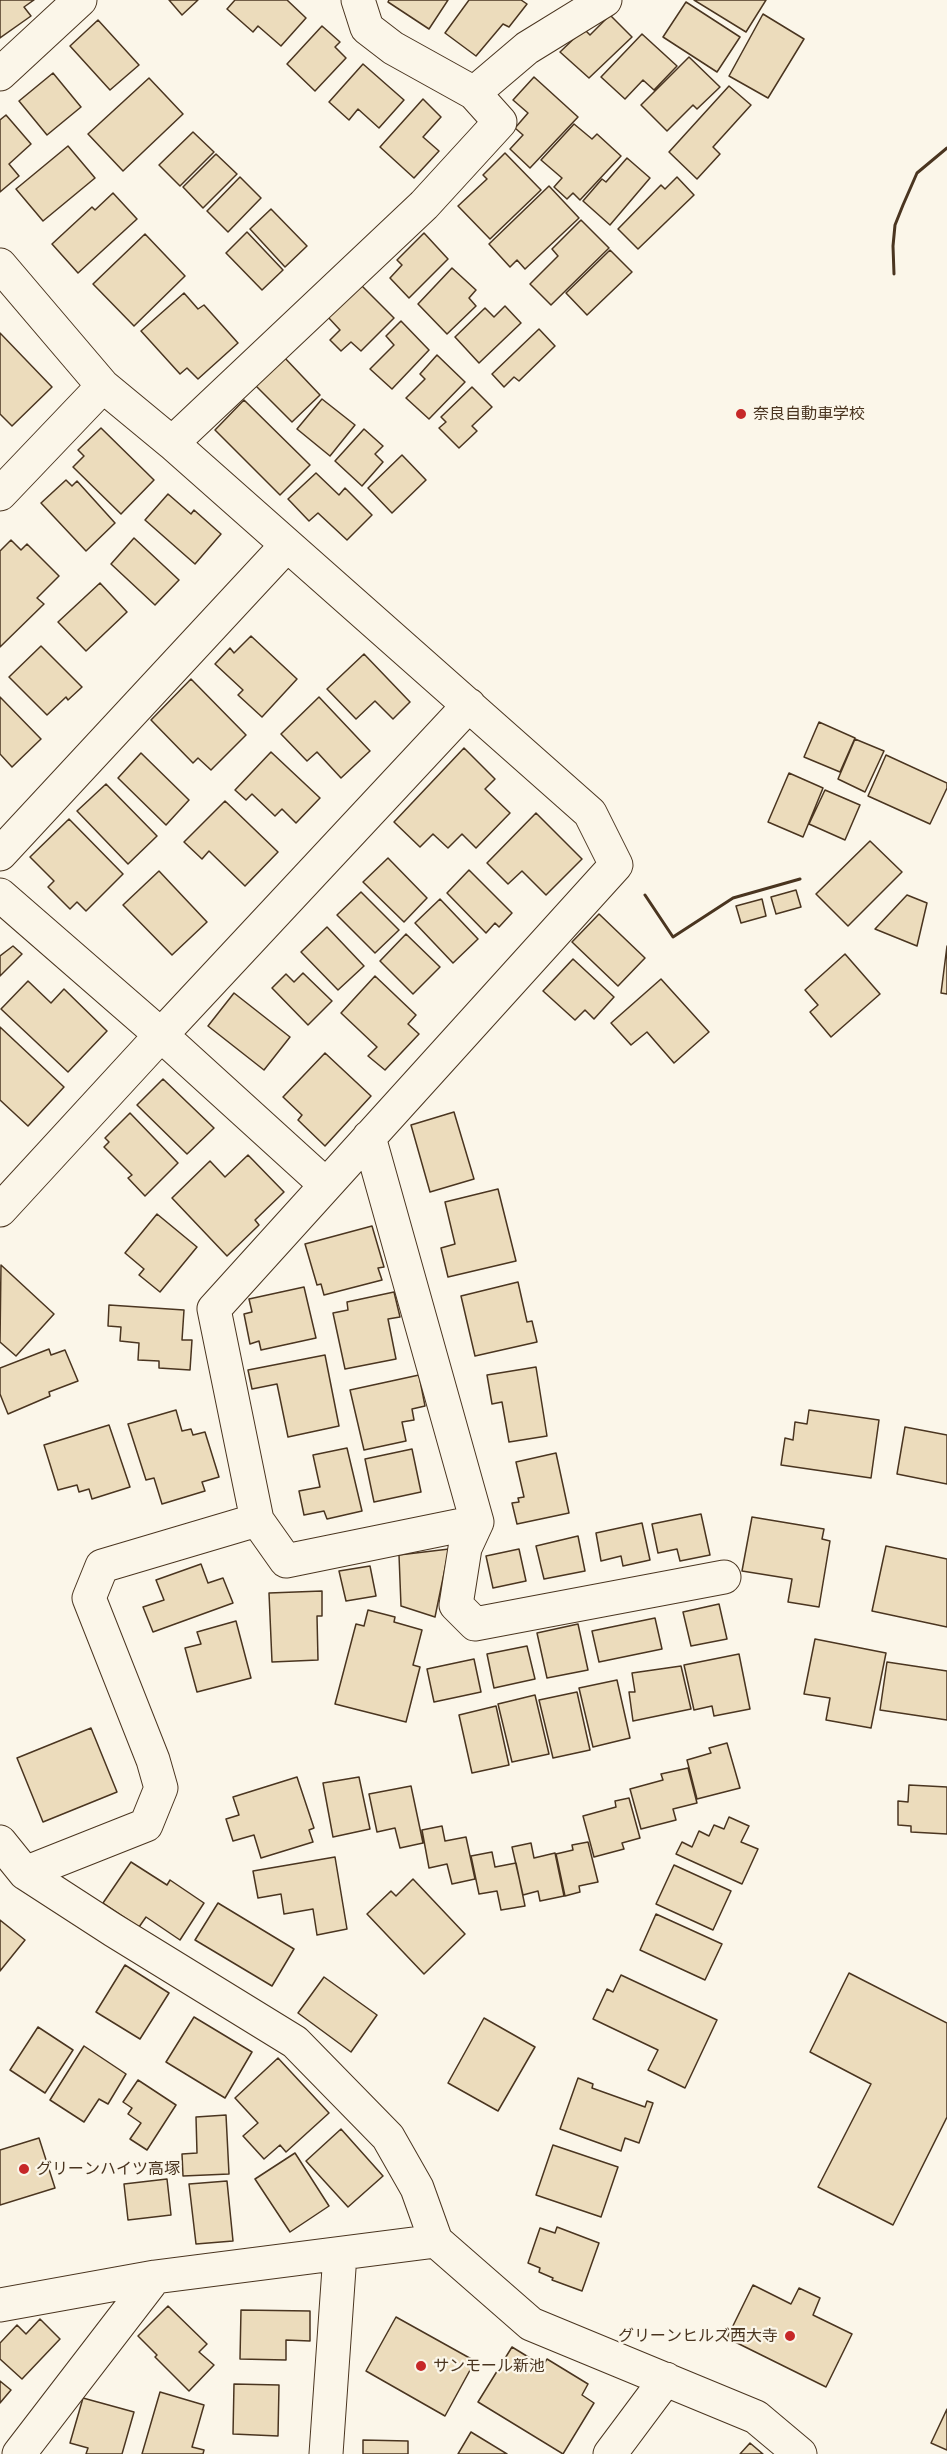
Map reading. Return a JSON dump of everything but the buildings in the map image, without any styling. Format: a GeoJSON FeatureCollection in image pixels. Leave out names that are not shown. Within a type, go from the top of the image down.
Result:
{"type":"FeatureCollection","features":[{"type":"Feature","properties":{"kind":"street"},"geometry":{"type":"LineString","coordinates":[[0,74],[80,0]]}},
{"type":"Feature","properties":{"kind":"street"},"geometry":{"type":"LineString","coordinates":[[172,443],[424,205],[500,122],[474,93],[393,48],[367,28],[358,0]]}},
{"type":"Feature","properties":{"kind":"street"},"geometry":{"type":"LineString","coordinates":[[474,93],[527,48],[605,0]]}},
{"type":"Feature","properties":{"kind":"street"},"geometry":{"type":"LineString","coordinates":[[0,265],[103,386],[172,443],[590,813],[616,865],[214,1309],[257,1520],[286,1560],[477,1522]]}},
{"type":"Feature","properties":{"kind":"street"},"geometry":{"type":"LineString","coordinates":[[0,494],[103,386]]}},
{"type":"Feature","properties":{"kind":"street"},"geometry":{"type":"LineString","coordinates":[[0,854],[286,546]]}},
{"type":"Feature","properties":{"kind":"street"},"geometry":{"type":"LineString","coordinates":[[0,1210],[469,705]]}},
{"type":"Feature","properties":{"kind":"street"},"geometry":{"type":"LineString","coordinates":[[0,895],[161,1035],[327,1185]]}},
{"type":"Feature","properties":{"kind":"street"},"geometry":{"type":"LineString","coordinates":[[369,1137],[477,1522],[465,1548],[456,1605],[475,1624],[724,1577]]}},
{"type":"Feature","properties":{"kind":"street"},"geometry":{"type":"LineString","coordinates":[[25,1873],[146,1825],[160,1788],[153,1760],[89,1598],[102,1566],[257,1520]]}},
{"type":"Feature","properties":{"kind":"street"},"geometry":{"type":"LineString","coordinates":[[0,1842],[25,1873],[112,1930],[295,2042],[388,2137],[417,2188],[436,2241],[531,2324],[756,2417],[800,2454]]}},
{"type":"Feature","properties":{"kind":"street"},"geometry":{"type":"LineString","coordinates":[[0,2305],[155,2277],[436,2241]]}},
{"type":"Feature","properties":{"kind":"street"},"geometry":{"type":"LineString","coordinates":[[326,2454],[339,2254]]}},
{"type":"Feature","properties":{"kind":"street"},"geometry":{"type":"LineString","coordinates":[[19,2454],[155,2277]]}},
{"type":"Feature","properties":{"kind":"street"},"geometry":{"type":"LineString","coordinates":[[609,2454],[666,2379]]}},
{"type":"Feature","properties":{"kind":"wall"},"geometry":{"type":"LineString","coordinates":[[894,274],[895,225],[903,205],[917,173],[947,148]]}},
{"type":"Feature","properties":{"kind":"wall"},"geometry":{"type":"LineString","coordinates":[[645,895],[673,937],[733,898],[800,879]]}},
{"type":"Feature","properties":{"kind":"place","name":"奈良自動車学校"},"geometry":{"type":"Point","coordinates":[741,414]}},
{"type":"Feature","properties":{"kind":"place","name":"グリーンハイツ高塚"},"geometry":{"type":"Point","coordinates":[24,2169]}},
{"type":"Feature","properties":{"kind":"place","name":"グリーンヒルズ西大寺"},"geometry":{"type":"Point","coordinates":[790,2336]}},
{"type":"Feature","properties":{"kind":"place","name":"サンモール新池"},"geometry":{"type":"Point","coordinates":[421,2366]}}]}
